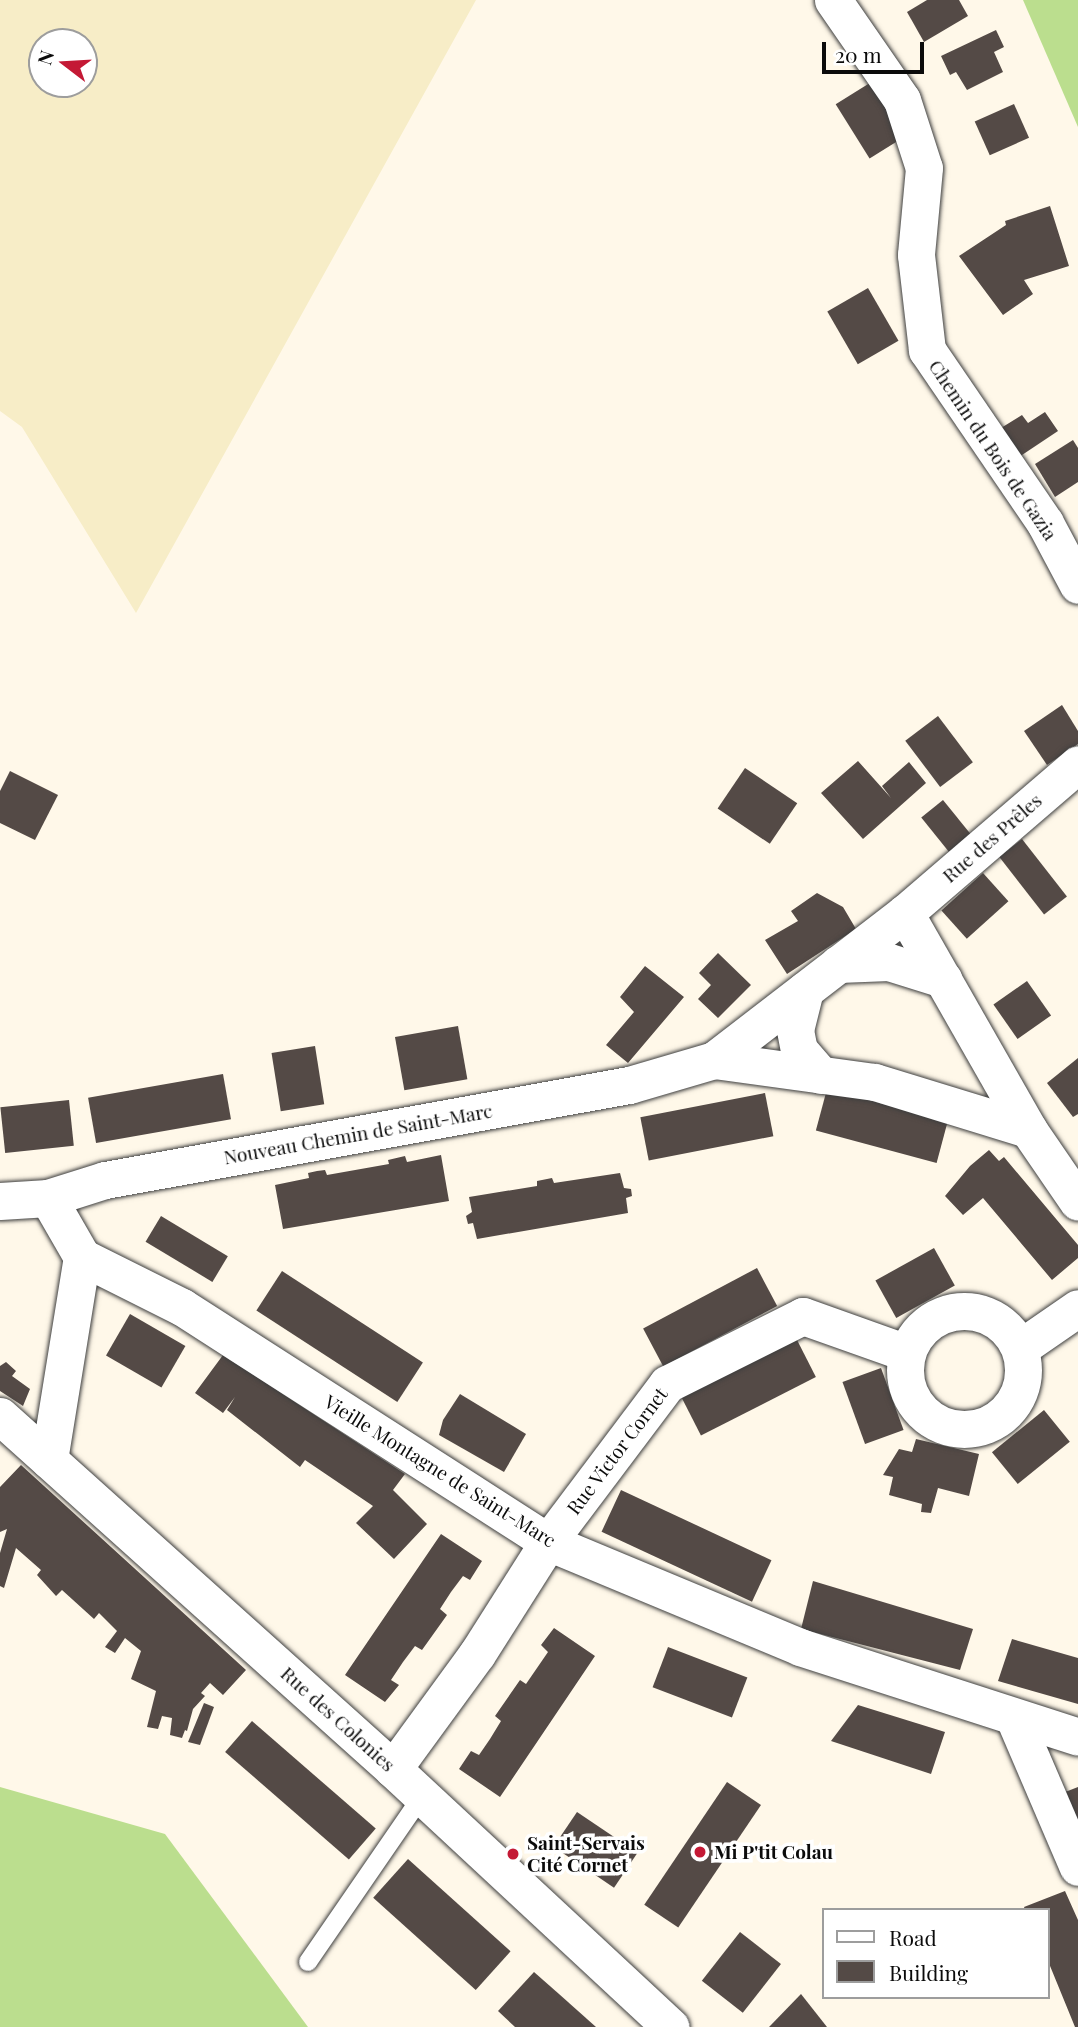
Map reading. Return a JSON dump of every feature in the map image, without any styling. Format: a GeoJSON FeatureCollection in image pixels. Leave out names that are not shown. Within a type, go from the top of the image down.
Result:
{"type":"FeatureCollection","features":[{"type":"Feature","properties":{"kind":"street","name":"Chemin du Bois de Gazia"},"geometry":{"type":"LineString","coordinates":[[833,0],[902,100],[924,168],[916,255],[927,350],[1045,523],[1078,585]]}},
{"type":"Feature","properties":{"kind":"street","name":"Rue des Prêles"},"geometry":{"type":"LineString","coordinates":[[838,964],[905,913],[1078,764]]}},
{"type":"Feature","properties":{"kind":"street"},"geometry":{"type":"LineString","coordinates":[[905,913],[1028,1129],[1078,1202]]}},
{"type":"Feature","properties":{"kind":"street"},"geometry":{"type":"LineString","coordinates":[[714,1060],[838,964],[889,962],[943,979]]}},
{"type":"Feature","properties":{"kind":"street"},"geometry":{"type":"LineString","coordinates":[[805,990],[795,1030],[799,1049],[821,1075]]}},
{"type":"Feature","properties":{"kind":"street"},"geometry":{"type":"LineString","coordinates":[[906,1092],[953,1088],[969,1078],[979,1056],[980,1044]]}},
{"type":"Feature","properties":{"kind":"street"},"geometry":{"type":"LineString","coordinates":[[714,1060],[875,1082],[1028,1129]]}},
{"type":"Feature","properties":{"kind":"street","name":"Nouveau Chemin de Saint-Marc"},"geometry":{"type":"LineString","coordinates":[[0,1201],[48,1198],[105,1180],[629,1085],[714,1060]]}},
{"type":"Feature","properties":{"kind":"street"},"geometry":{"type":"LineString","coordinates":[[48,1198],[82,1257],[49,1460]]}},
{"type":"Feature","properties":{"kind":"street","name":"Vieille Montagne de Saint-Marc"},"geometry":{"type":"LineString","coordinates":[[82,1257],[182,1307],[548,1542],[800,1647],[1078,1737]]}},
{"type":"Feature","properties":{"kind":"street"},"geometry":{"type":"LineString","coordinates":[[1020,1348],[1078,1308]]}},
{"type":"Feature","properties":{"kind":"street"},"geometry":{"type":"LineString","coordinates":[[956,1311],[982,1314],[1005,1326],[1020,1348],[1024,1375],[1016,1401],[998,1420],[973,1430],[947,1428],[924,1414],[909,1392],[904,1371],[907,1353],[913,1340],[931,1321],[956,1311]]}},
{"type":"Feature","properties":{"kind":"street","name":"Rue Victor Cornet"},"geometry":{"type":"LineString","coordinates":[[393,1769],[477,1654],[548,1542],[667,1384],[803,1316],[907,1353]]}},
{"type":"Feature","properties":{"kind":"street","name":"Rue des Colonies"},"geometry":{"type":"LineString","coordinates":[[0,1416],[393,1769],[671,2027]]}},
{"type":"Feature","properties":{"kind":"street"},"geometry":{"type":"LineString","coordinates":[[1014,1718],[1078,1867]]}},
{"type":"Feature","properties":{"kind":"lane"},"geometry":{"type":"LineString","coordinates":[[308,1962],[422,1796]]}},
{"type":"Feature","properties":{"kind":"shaded area"},"geometry":{"type":"Polygon","coordinates":[[[0,0],[476,0],[136,613],[22,427],[0,411],[0,0]]]}},
{"type":"Feature","properties":{"kind":"green space"},"geometry":{"type":"Polygon","coordinates":[[[1023,0],[1078,0],[1078,127],[1023,0]]]}},
{"type":"Feature","properties":{"kind":"green space"},"geometry":{"type":"Polygon","coordinates":[[[0,1787],[165,1834],[308,2027],[0,2027],[0,1787]]]}},
{"type":"Feature","properties":{"kind":"building"},"geometry":{"type":"Polygon","coordinates":[[[927,0],[959,0],[968,16],[924,42],[907,12],[927,0]]]}},
{"type":"Feature","properties":{"kind":"building"},"geometry":{"type":"Polygon","coordinates":[[[996,30],[1004,47],[994,52],[1003,72],[967,90],[956,72],[950,75],[941,56],[996,30]]]}},
{"type":"Feature","properties":{"kind":"building"},"geometry":{"type":"Polygon","coordinates":[[[873,81],[907,135],[870,159],[836,104],[873,81]]]}},
{"type":"Feature","properties":{"kind":"building"},"geometry":{"type":"Polygon","coordinates":[[[1014,104],[1029,138],[990,155],[975,121],[1014,104]]]}},
{"type":"Feature","properties":{"kind":"building"},"geometry":{"type":"Polygon","coordinates":[[[1050,206],[1069,266],[1024,280],[1033,294],[1003,315],[959,256],[1006,225],[1005,221],[1050,206]]]}},
{"type":"Feature","properties":{"kind":"building"},"geometry":{"type":"Polygon","coordinates":[[[868,288],[898,341],[858,364],[827,312],[868,288]]]}},
{"type":"Feature","properties":{"kind":"building"},"geometry":{"type":"Polygon","coordinates":[[[1045,412],[1058,431],[1019,457],[1001,428],[1022,415],[1028,423],[1045,412]]]}},
{"type":"Feature","properties":{"kind":"building"},"geometry":{"type":"Polygon","coordinates":[[[1073,440],[1078,448],[1078,482],[1055,497],[1035,464],[1073,440]]]}},
{"type":"Feature","properties":{"kind":"building"},"geometry":{"type":"Polygon","coordinates":[[[1062,705],[1078,731],[1078,744],[1047,765],[1024,731],[1062,705]]]}},
{"type":"Feature","properties":{"kind":"building"},"geometry":{"type":"Polygon","coordinates":[[[938,716],[973,762],[940,787],[905,741],[938,716]]]}},
{"type":"Feature","properties":{"kind":"building"},"geometry":{"type":"Polygon","coordinates":[[[858,761],[891,798],[882,786],[909,762],[926,783],[863,839],[821,793],[858,761]]]}},
{"type":"Feature","properties":{"kind":"building"},"geometry":{"type":"Polygon","coordinates":[[[745,768],[797,803],[770,844],[718,809],[745,768]]]}},
{"type":"Feature","properties":{"kind":"building"},"geometry":{"type":"Polygon","coordinates":[[[10,771],[58,795],[35,840],[0,823],[0,791],[10,771]]]}},
{"type":"Feature","properties":{"kind":"building"},"geometry":{"type":"Polygon","coordinates":[[[943,800],[973,837],[951,855],[921,818],[943,800]]]}},
{"type":"Feature","properties":{"kind":"building"},"geometry":{"type":"Polygon","coordinates":[[[1022,839],[1067,897],[1044,914],[999,857],[1022,839]]]}},
{"type":"Feature","properties":{"kind":"building"},"geometry":{"type":"Polygon","coordinates":[[[983,873],[1008,901],[967,939],[941,910],[983,873]]]}},
{"type":"Feature","properties":{"kind":"building"},"geometry":{"type":"Polygon","coordinates":[[[817,893],[843,907],[856,929],[787,974],[765,940],[798,921],[791,911],[817,893]]]}},
{"type":"Feature","properties":{"kind":"building"},"geometry":{"type":"Polygon","coordinates":[[[718,953],[751,985],[718,1018],[698,999],[711,985],[699,973],[718,953]]]}},
{"type":"Feature","properties":{"kind":"building"},"geometry":{"type":"Polygon","coordinates":[[[645,966],[684,997],[628,1063],[606,1045],[634,1012],[620,997],[645,966]]]}},
{"type":"Feature","properties":{"kind":"building"},"geometry":{"type":"Polygon","coordinates":[[[1027,981],[1051,1015],[1018,1039],[993,1005],[1027,981]]]}},
{"type":"Feature","properties":{"kind":"building"},"geometry":{"type":"Polygon","coordinates":[[[458,1026],[467,1079],[404,1090],[395,1037],[458,1026]]]}},
{"type":"Feature","properties":{"kind":"building"},"geometry":{"type":"Polygon","coordinates":[[[315,1046],[324,1104],[281,1111],[272,1053],[315,1046]]]}},
{"type":"Feature","properties":{"kind":"building"},"geometry":{"type":"Polygon","coordinates":[[[1078,1058],[1078,1114],[1073,1117],[1047,1083],[1078,1058]]]}},
{"type":"Feature","properties":{"kind":"building"},"geometry":{"type":"Polygon","coordinates":[[[223,1074],[231,1119],[96,1143],[88,1098],[223,1074]]]}},
{"type":"Feature","properties":{"kind":"building"},"geometry":{"type":"Polygon","coordinates":[[[827,1089],[948,1121],[937,1163],[816,1131],[827,1089]]]}},
{"type":"Feature","properties":{"kind":"building"},"geometry":{"type":"Polygon","coordinates":[[[765,1093],[773,1136],[649,1160],[640,1117],[765,1093]]]}},
{"type":"Feature","properties":{"kind":"building"},"geometry":{"type":"Polygon","coordinates":[[[69,1100],[74,1146],[5,1153],[0,1107],[69,1100]]]}},
{"type":"Feature","properties":{"kind":"building"},"geometry":{"type":"Polygon","coordinates":[[[989,1150],[999,1161],[1004,1157],[1078,1245],[1078,1258],[1052,1280],[983,1198],[963,1215],[945,1196],[970,1166],[989,1150]]]}},
{"type":"Feature","properties":{"kind":"building"},"geometry":{"type":"Polygon","coordinates":[[[441,1155],[449,1201],[283,1229],[275,1185],[309,1178],[308,1173],[317,1171],[325,1170],[327,1175],[389,1164],[388,1160],[405,1156],[407,1162],[441,1155]]]}},
{"type":"Feature","properties":{"kind":"building"},"geometry":{"type":"Polygon","coordinates":[[[620,1173],[624,1188],[631,1189],[632,1196],[626,1198],[628,1213],[477,1239],[473,1223],[468,1224],[466,1216],[472,1212],[469,1197],[537,1186],[537,1181],[552,1178],[554,1183],[620,1173]]]}},
{"type":"Feature","properties":{"kind":"building"},"geometry":{"type":"Polygon","coordinates":[[[161,1216],[228,1256],[212,1282],[146,1242],[161,1216]]]}},
{"type":"Feature","properties":{"kind":"building"},"geometry":{"type":"Polygon","coordinates":[[[934,1248],[955,1286],[896,1318],[875,1280],[934,1248]]]}},
{"type":"Feature","properties":{"kind":"building"},"geometry":{"type":"Polygon","coordinates":[[[757,1268],[777,1306],[663,1367],[643,1329],[757,1268]]]}},
{"type":"Feature","properties":{"kind":"building"},"geometry":{"type":"Polygon","coordinates":[[[282,1271],[423,1362],[397,1402],[256,1310],[282,1271]]]}},
{"type":"Feature","properties":{"kind":"building"},"geometry":{"type":"Polygon","coordinates":[[[130,1314],[185,1346],[161,1388],[106,1356],[130,1314]]]}},
{"type":"Feature","properties":{"kind":"building"},"geometry":{"type":"Polygon","coordinates":[[[795,1336],[816,1377],[701,1436],[680,1395],[795,1336]]]}},
{"type":"Feature","properties":{"kind":"building"},"geometry":{"type":"Polygon","coordinates":[[[223,1355],[405,1474],[393,1490],[427,1524],[394,1559],[356,1523],[373,1506],[305,1460],[300,1467],[227,1410],[235,1397],[223,1413],[195,1393],[223,1355]]]}},
{"type":"Feature","properties":{"kind":"building"},"geometry":{"type":"Polygon","coordinates":[[[6,1362],[16,1371],[12,1376],[30,1389],[23,1406],[0,1391],[0,1366],[6,1362]]]}},
{"type":"Feature","properties":{"kind":"building"},"geometry":{"type":"Polygon","coordinates":[[[881,1368],[904,1430],[865,1444],[842,1382],[881,1368]]]}},
{"type":"Feature","properties":{"kind":"building"},"geometry":{"type":"Polygon","coordinates":[[[460,1394],[526,1434],[504,1472],[439,1435],[443,1420],[460,1394]]]}},
{"type":"Feature","properties":{"kind":"building"},"geometry":{"type":"Polygon","coordinates":[[[1044,1410],[1070,1442],[1018,1484],[992,1452],[1044,1410]]]}},
{"type":"Feature","properties":{"kind":"building"},"geometry":{"type":"Polygon","coordinates":[[[916,1439],[979,1454],[969,1496],[938,1488],[931,1513],[921,1512],[922,1504],[889,1495],[893,1477],[883,1475],[899,1449],[912,1452],[916,1439]]]}},
{"type":"Feature","properties":{"kind":"building"},"geometry":{"type":"Polygon","coordinates":[[[21,1465],[246,1670],[223,1695],[210,1683],[201,1693],[205,1696],[193,1709],[187,1731],[185,1730],[182,1738],[170,1735],[172,1718],[162,1716],[158,1729],[147,1727],[156,1691],[131,1679],[141,1651],[125,1638],[115,1653],[105,1647],[117,1631],[99,1613],[94,1619],[62,1590],[56,1596],[37,1575],[41,1570],[16,1548],[4,1588],[0,1586],[0,1553],[7,1529],[0,1532],[0,1487],[21,1465]]]}},
{"type":"Feature","properties":{"kind":"building"},"geometry":{"type":"Polygon","coordinates":[[[621,1490],[771,1560],[752,1602],[602,1532],[621,1490]]]}},
{"type":"Feature","properties":{"kind":"building"},"geometry":{"type":"Polygon","coordinates":[[[441,1534],[482,1561],[470,1580],[463,1576],[451,1592],[440,1609],[447,1615],[422,1650],[415,1646],[403,1662],[391,1680],[399,1685],[385,1702],[345,1675],[441,1534]]]}},
{"type":"Feature","properties":{"kind":"building"},"geometry":{"type":"Polygon","coordinates":[[[813,1581],[973,1629],[960,1670],[801,1629],[813,1581]]]}},
{"type":"Feature","properties":{"kind":"building"},"geometry":{"type":"Polygon","coordinates":[[[554,1628],[595,1656],[500,1797],[459,1769],[471,1751],[479,1755],[490,1739],[501,1721],[495,1716],[520,1680],[526,1684],[548,1652],[541,1645],[554,1628]]]}},
{"type":"Feature","properties":{"kind":"building"},"geometry":{"type":"Polygon","coordinates":[[[1012,1639],[1078,1658],[1078,1704],[998,1681],[1012,1639]]]}},
{"type":"Feature","properties":{"kind":"building"},"geometry":{"type":"Polygon","coordinates":[[[668,1647],[747,1677],[732,1718],[653,1687],[668,1647]]]}},
{"type":"Feature","properties":{"kind":"building"},"geometry":{"type":"Polygon","coordinates":[[[204,1703],[214,1707],[200,1745],[188,1742],[204,1703]]]}},
{"type":"Feature","properties":{"kind":"building"},"geometry":{"type":"Polygon","coordinates":[[[858,1705],[945,1732],[931,1774],[831,1741],[858,1705]]]}},
{"type":"Feature","properties":{"kind":"building"},"geometry":{"type":"Polygon","coordinates":[[[252,1721],[376,1829],[349,1860],[225,1752],[252,1721]]]}},
{"type":"Feature","properties":{"kind":"building","name":"Mi P'tit Colau"},"geometry":{"type":"Polygon","coordinates":[[[727,1782],[761,1805],[678,1928],[644,1905],[727,1782]]]}},
{"type":"Feature","properties":{"kind":"building"},"geometry":{"type":"Polygon","coordinates":[[[1078,1787],[1078,1843],[1055,1796],[1078,1787]]]}},
{"type":"Feature","properties":{"kind":"building"},"geometry":{"type":"Polygon","coordinates":[[[577,1812],[638,1853],[614,1888],[554,1847],[577,1812]]]}},
{"type":"Feature","properties":{"kind":"building"},"geometry":{"type":"Polygon","coordinates":[[[408,1859],[511,1951],[476,1990],[373,1898],[408,1859]]]}},
{"type":"Feature","properties":{"kind":"building"},"geometry":{"type":"Polygon","coordinates":[[[1065,1891],[1078,1920],[1078,2027],[1075,2027],[1050,1966],[1050,1908],[1024,1907],[1065,1891]]]}},
{"type":"Feature","properties":{"kind":"building"},"geometry":{"type":"Polygon","coordinates":[[[740,1932],[781,1964],[743,2013],[702,1981],[740,1932]]]}},
{"type":"Feature","properties":{"kind":"building"},"geometry":{"type":"Polygon","coordinates":[[[534,1972],[596,2027],[515,2027],[498,2011],[534,1972]]]}},
{"type":"Feature","properties":{"kind":"building"},"geometry":{"type":"Polygon","coordinates":[[[801,1994],[827,2027],[769,2027],[801,1994]]]}},
{"type":"Feature","properties":{"kind":"place","name":"Mi P'tit Colau"},"geometry":{"type":"Point","coordinates":[700,1852]}},
{"type":"Feature","properties":{"kind":"place","name":"Saint-Servais Cité Cornet"},"geometry":{"type":"Point","coordinates":[513,1854]}}]}
